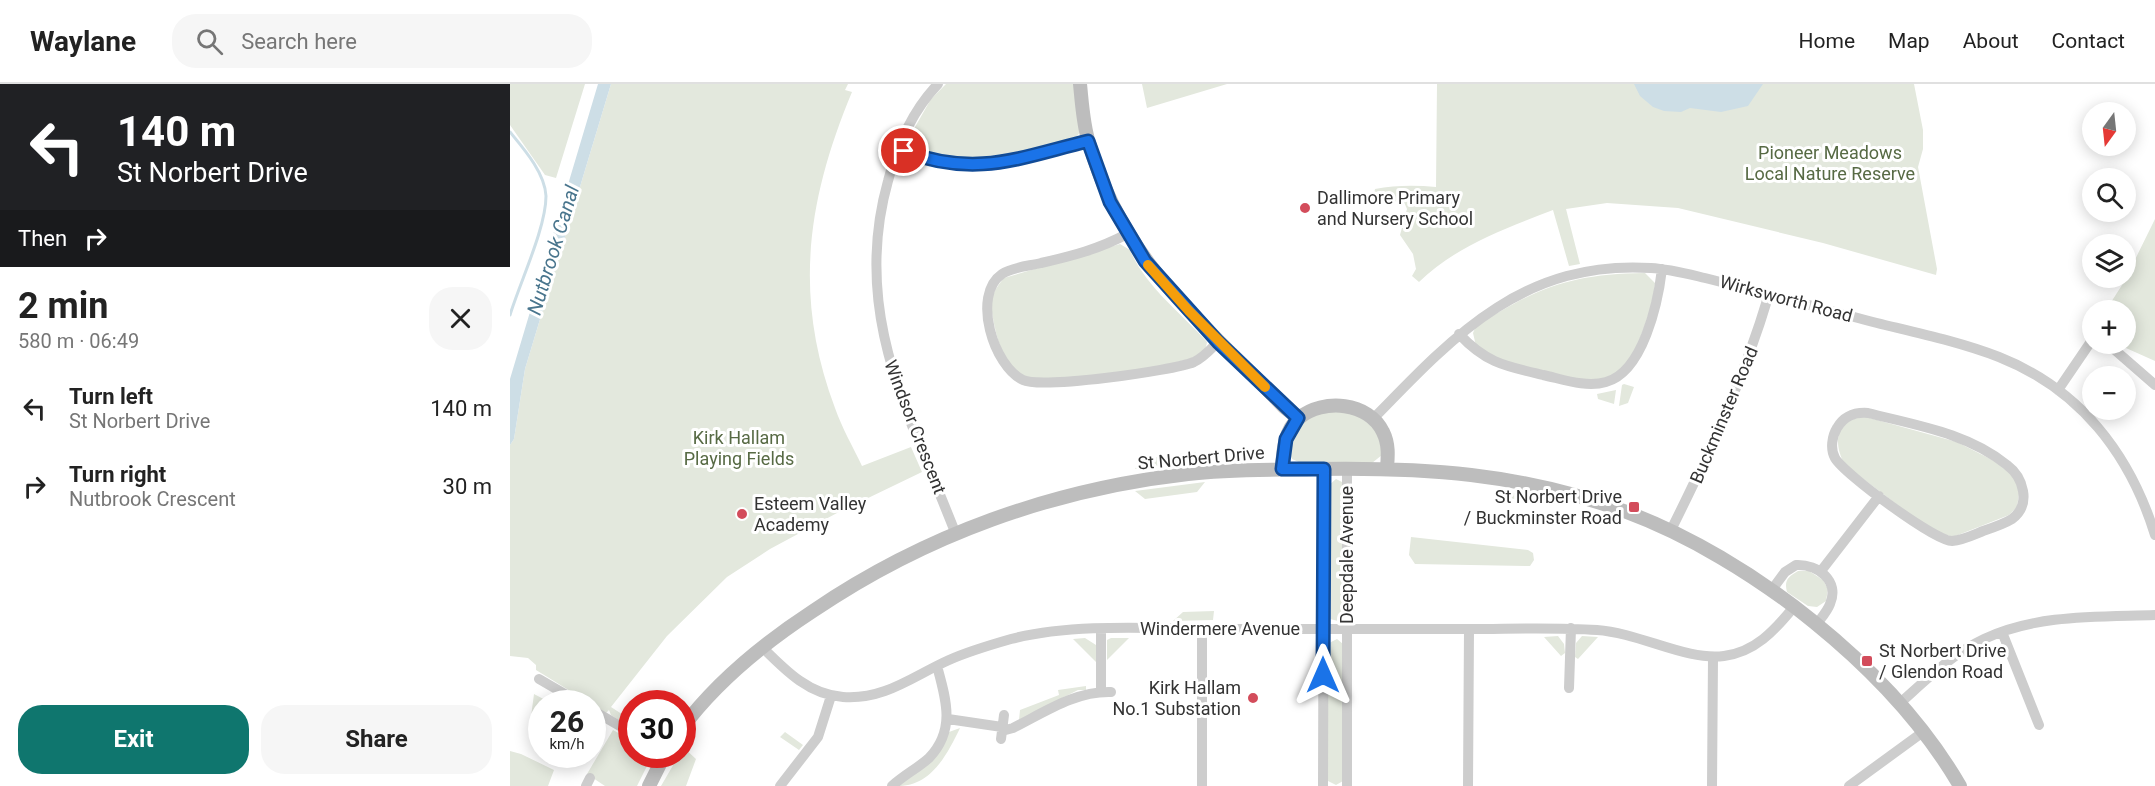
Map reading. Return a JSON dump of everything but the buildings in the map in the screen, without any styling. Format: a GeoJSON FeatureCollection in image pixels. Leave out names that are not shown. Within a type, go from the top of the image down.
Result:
{"type":"FeatureCollection","features":[{"type":"Feature","properties":{"kind":"street","name":"Windsor Crescent"},"geometry":{"type":"LineString","coordinates":[[938,84],[916,113],[899,148],[883,197],[875,252],[881,326],[896,387],[955,532]]}},
{"type":"Feature","properties":{"kind":"street"},"geometry":{"type":"LineString","coordinates":[[1080,84],[1088,141],[1101,180],[1127,234],[1166,286],[1218,342],[1298,418]]}},
{"type":"Feature","properties":{"kind":"street"},"geometry":{"type":"LineString","coordinates":[[899,148],[938,162],[970,166],[1019,159],[1088,141]]}},
{"type":"Feature","properties":{"kind":"street"},"geometry":{"type":"LineString","coordinates":[[1127,234],[1090,252],[1008,271],[995,281],[988,293],[986,312],[1007,369],[1023,381],[1033,384],[1090,379],[1188,364],[1201,358],[1218,342]]}},
{"type":"Feature","properties":{"kind":"street"},"geometry":{"type":"LineString","coordinates":[[1459,334],[1480,355],[1503,366],[1575,382],[1605,382],[1623,373],[1635,358],[1654,313],[1662,269]]}},
{"type":"Feature","properties":{"kind":"street","name":"Wirksworth Road"},"geometry":{"type":"LineString","coordinates":[[1373,419],[1459,334],[1480,316],[1506,301],[1560,279],[1605,270],[1662,269],[1769,294],[1976,349],[2010,362],[2058,390],[2086,415],[2126,464],[2140,492],[2155,535]]}},
{"type":"Feature","properties":{"kind":"street","name":"Buckminster Road"},"geometry":{"type":"LineString","coordinates":[[1670,532],[1736,393],[1754,346],[1769,294]]}},
{"type":"Feature","properties":{"kind":"street"},"geometry":{"type":"LineString","coordinates":[[2058,390],[2082,354]]}},
{"type":"Feature","properties":{"kind":"street"},"geometry":{"type":"LineString","coordinates":[[2119,354],[2155,385]]}},
{"type":"Feature","properties":{"kind":"street"},"geometry":{"type":"LineString","coordinates":[[1282,469],[1286,439],[1298,418],[1316,409],[1342,405],[1373,419],[1381,428],[1387,444],[1387,468]]}},
{"type":"Feature","properties":{"kind":"street"},"geometry":{"type":"LineString","coordinates":[[1868,413],[1910,424],[1976,446],[2014,470],[2021,479],[2024,492],[2021,506],[2013,518],[1953,541],[1928,532],[1879,496],[1839,463],[1833,452],[1835,431],[1844,419],[1854,414],[1868,413]]}},
{"type":"Feature","properties":{"kind":"street","name":"Deepdale Avenue"},"geometry":{"type":"LineString","coordinates":[[1347,468],[1347,786]]}},
{"type":"Feature","properties":{"kind":"street","name":"St Norbert Drive"},"geometry":{"type":"LineString","coordinates":[[696,713],[724,681],[762,647],[851,585],[955,532],[1011,512],[1097,489],[1190,474],[1282,469],[1387,468],[1479,475],[1536,485],[1627,512],[1735,566],[1816,625],[1859,661],[1900,703],[1923,732],[1959,786]]}},
{"type":"Feature","properties":{"kind":"street","name":"Deepdale Avenue"},"geometry":{"type":"LineString","coordinates":[[1323,786],[1324,469]]}},
{"type":"Feature","properties":{"kind":"street"},"geometry":{"type":"LineString","coordinates":[[1821,571],[1879,496]]}},
{"type":"Feature","properties":{"kind":"street"},"geometry":{"type":"LineString","coordinates":[[1771,591],[1785,572],[1796,565],[1821,571],[1829,581],[1832,596],[1829,607],[1816,625]]}},
{"type":"Feature","properties":{"kind":"street","name":"Windermere Avenue"},"geometry":{"type":"LineString","coordinates":[[762,647],[794,678],[831,696],[857,698],[887,692],[978,648],[1020,637],[1101,630],[1571,628],[1618,632],[1689,654],[1713,658],[1735,655],[1758,644],[1775,630],[1793,608]]}},
{"type":"Feature","properties":{"kind":"street"},"geometry":{"type":"LineString","coordinates":[[1900,703],[1964,651],[2002,632],[2054,620],[2155,615]]}},
{"type":"Feature","properties":{"kind":"street"},"geometry":{"type":"LineString","coordinates":[[1569,688],[1571,628]]}},
{"type":"Feature","properties":{"kind":"street"},"geometry":{"type":"LineString","coordinates":[[1202,629],[1202,786]]}},
{"type":"Feature","properties":{"kind":"street"},"geometry":{"type":"LineString","coordinates":[[1468,786],[1469,629]]}},
{"type":"Feature","properties":{"kind":"street"},"geometry":{"type":"LineString","coordinates":[[948,719],[1002,732],[1090,692],[1106,692],[1101,630]]}},
{"type":"Feature","properties":{"kind":"street"},"geometry":{"type":"LineString","coordinates":[[2002,632],[2039,724]]}},
{"type":"Feature","properties":{"kind":"street"},"geometry":{"type":"LineString","coordinates":[[1712,786],[1713,658]]}},
{"type":"Feature","properties":{"kind":"street"},"geometry":{"type":"LineString","coordinates":[[892,786],[935,751],[941,740],[948,719],[947,698],[937,666]]}},
{"type":"Feature","properties":{"kind":"street"},"geometry":{"type":"LineString","coordinates":[[539,679],[558,690]]}},
{"type":"Feature","properties":{"kind":"street"},"geometry":{"type":"LineString","coordinates":[[780,786],[818,737],[831,696]]}},
{"type":"Feature","properties":{"kind":"street"},"geometry":{"type":"LineString","coordinates":[[1002,732],[1004,715]]}},
{"type":"Feature","properties":{"kind":"street"},"geometry":{"type":"LineString","coordinates":[[1849,786],[1923,732]]}},
{"type":"Feature","properties":{"kind":"street"},"geometry":{"type":"LineString","coordinates":[[649,786],[658,768]]}},
{"type":"Feature","properties":{"kind":"green space"},"geometry":{"type":"Polygon","coordinates":[[[510,84],[585,84],[556,178],[545,175],[510,125],[510,84]]]}},
{"type":"Feature","properties":{"kind":"green space","name":"Kirk Hallam Playing Fields"},"geometry":{"type":"Polygon","coordinates":[[[611,84],[848,84],[845,90],[852,92],[824,171],[816,210],[811,248],[810,287],[814,327],[822,367],[835,408],[862,466],[911,447],[922,472],[837,513],[770,549],[727,577],[667,636],[624,690],[618,690],[618,698],[611,707],[618,712],[618,720],[611,715],[609,710],[606,713],[606,690],[569,690],[536,670],[536,665],[528,658],[510,656],[510,445],[514,439],[525,369],[611,84]]]}},
{"type":"Feature","properties":{"kind":"green space"},"geometry":{"type":"Polygon","coordinates":[[[946,84],[1076,84],[1080,132],[1073,142],[1002,159],[955,162],[914,148],[911,134],[931,99],[946,84]]]}},
{"type":"Feature","properties":{"kind":"green space"},"geometry":{"type":"Polygon","coordinates":[[[1142,84],[1227,84],[1147,108],[1142,84]]]}},
{"type":"Feature","properties":{"kind":"green space","name":"Pioneer Meadows Local Nature Reserve"},"geometry":{"type":"Polygon","coordinates":[[[1437,84],[1914,84],[1923,130],[1923,149],[1918,167],[1937,269],[1936,275],[1823,243],[1678,208],[1607,203],[1566,209],[1580,264],[1569,266],[1553,210],[1465,248],[1433,269],[1419,282],[1412,276],[1416,269],[1413,254],[1400,235],[1407,209],[1404,202],[1377,200],[1374,194],[1375,189],[1390,187],[1436,187],[1437,84]]]}},
{"type":"Feature","properties":{"kind":"green space"},"geometry":{"type":"Polygon","coordinates":[[[2155,219],[2155,361],[2136,352],[2136,300],[2112,300],[2120,288],[2136,288],[2136,258],[2155,219]]]}},
{"type":"Feature","properties":{"kind":"green space"},"geometry":{"type":"Polygon","coordinates":[[[1120,244],[1130,250],[1145,275],[1164,299],[1207,342],[1201,354],[1166,365],[1090,377],[1047,381],[1026,378],[1019,373],[1003,352],[992,313],[995,290],[1004,278],[1120,244]]]}},
{"type":"Feature","properties":{"kind":"green space"},"geometry":{"type":"Polygon","coordinates":[[[1645,273],[1655,283],[1647,320],[1628,362],[1612,377],[1588,380],[1542,373],[1499,362],[1476,346],[1473,333],[1476,326],[1537,292],[1596,276],[1645,273]]]}},
{"type":"Feature","properties":{"kind":"green space"},"geometry":{"type":"Polygon","coordinates":[[[1622,385],[1634,387],[1628,403],[1619,406],[1622,385]]]}},
{"type":"Feature","properties":{"kind":"green space"},"geometry":{"type":"Polygon","coordinates":[[[1616,390],[1614,404],[1598,399],[1597,394],[1616,390]]]}},
{"type":"Feature","properties":{"kind":"green space"},"geometry":{"type":"Polygon","coordinates":[[[1352,411],[1378,431],[1382,455],[1372,463],[1301,463],[1292,459],[1291,441],[1300,424],[1315,415],[1352,411]]]}},
{"type":"Feature","properties":{"kind":"green space"},"geometry":{"type":"Polygon","coordinates":[[[1866,417],[1957,442],[2006,467],[2020,487],[2017,507],[2009,515],[1953,537],[1929,529],[1845,465],[1839,448],[1839,433],[1848,422],[1866,417]]]}},
{"type":"Feature","properties":{"kind":"green space"},"geometry":{"type":"Polygon","coordinates":[[[1195,452],[1203,459],[1135,469],[1141,459],[1195,452]]]}},
{"type":"Feature","properties":{"kind":"green space"},"geometry":{"type":"Polygon","coordinates":[[[1336,479],[1342,482],[1343,615],[1338,621],[1330,619],[1328,615],[1328,486],[1336,479]]]}},
{"type":"Feature","properties":{"kind":"green space"},"geometry":{"type":"Polygon","coordinates":[[[1205,482],[1197,492],[1145,499],[1135,491],[1205,482]]]}},
{"type":"Feature","properties":{"kind":"green space"},"geometry":{"type":"Polygon","coordinates":[[[1500,490],[1544,499],[1538,504],[1505,497],[1500,490]]]}},
{"type":"Feature","properties":{"kind":"green space"},"geometry":{"type":"Polygon","coordinates":[[[1411,537],[1528,550],[1533,553],[1534,560],[1530,566],[1415,564],[1409,555],[1411,537]]]}},
{"type":"Feature","properties":{"kind":"green space"},"geometry":{"type":"Polygon","coordinates":[[[1798,571],[1809,571],[1823,580],[1828,589],[1826,601],[1817,607],[1808,606],[1787,592],[1788,579],[1798,571]]]}},
{"type":"Feature","properties":{"kind":"green space"},"geometry":{"type":"Polygon","coordinates":[[[1214,611],[1213,620],[1173,621],[1183,612],[1214,611]]]}},
{"type":"Feature","properties":{"kind":"green space"},"geometry":{"type":"Polygon","coordinates":[[[1558,636],[1564,644],[1565,653],[1561,656],[1544,637],[1558,636]]]}},
{"type":"Feature","properties":{"kind":"green space"},"geometry":{"type":"Polygon","coordinates":[[[1582,636],[1598,637],[1578,659],[1575,657],[1576,643],[1582,636]]]}},
{"type":"Feature","properties":{"kind":"green space"},"geometry":{"type":"Polygon","coordinates":[[[1085,638],[1096,645],[1096,662],[1073,639],[1085,638]]]}},
{"type":"Feature","properties":{"kind":"green space"},"geometry":{"type":"Polygon","coordinates":[[[1129,638],[1107,660],[1107,640],[1129,638]]]}},
{"type":"Feature","properties":{"kind":"green space"},"geometry":{"type":"Polygon","coordinates":[[[1337,639],[1343,644],[1343,781],[1336,785],[1328,781],[1327,644],[1337,639]]]}},
{"type":"Feature","properties":{"kind":"green space"},"geometry":{"type":"Polygon","coordinates":[[[1086,686],[1086,690],[1078,690],[1019,720],[1020,710],[1059,695],[1058,690],[1086,686]]]}},
{"type":"Feature","properties":{"kind":"green space"},"geometry":{"type":"Polygon","coordinates":[[[960,728],[943,758],[929,775],[910,785],[898,786],[949,732],[960,728]]]}},
{"type":"Feature","properties":{"kind":"green space"},"geometry":{"type":"Polygon","coordinates":[[[613,730],[618,733],[618,768],[646,768],[637,786],[605,786],[587,774],[591,768],[606,768],[606,742],[613,730]]]}},
{"type":"Feature","properties":{"kind":"green space"},"geometry":{"type":"Polygon","coordinates":[[[785,732],[803,745],[799,750],[780,737],[785,732]]]}},
{"type":"Feature","properties":{"kind":"green space"},"geometry":{"type":"Polygon","coordinates":[[[510,751],[528,757],[528,768],[554,770],[548,786],[510,786],[510,751]]]}},
{"type":"Feature","properties":{"kind":"green space"},"geometry":{"type":"Polygon","coordinates":[[[671,768],[693,768],[686,786],[661,786],[671,768]]]}},
{"type":"Feature","properties":{"kind":"water","name":"Nutbrook Canal"},"geometry":{"type":"Polygon","coordinates":[[[598,84],[611,84],[525,369],[514,439],[510,445],[510,379],[598,84]]]}},
{"type":"Feature","properties":{"kind":"water"},"geometry":{"type":"Polygon","coordinates":[[[1634,84],[1763,84],[1748,106],[1721,112],[1690,108],[1681,112],[1664,111],[1653,107],[1640,96],[1634,84]]]}},
{"type":"Feature","properties":{"kind":"waterway","name":"Nutbrook Canal"},"geometry":{"type":"LineString","coordinates":[[510,132],[538,170],[546,196],[542,223],[510,315]]}},
{"type":"Feature","properties":{"kind":"slow traffic"},"geometry":{"type":"LineString","coordinates":[[1148,265],[1218,342],[1265,387]]}},
{"type":"Feature","properties":{"kind":"place","name":"Dallimore Primary and Nursery School"},"geometry":{"type":"Point","coordinates":[1305,208]}},
{"type":"Feature","properties":{"kind":"place","name":"St Norbert Drive / Buckminster Road"},"geometry":{"type":"Point","coordinates":[1634,507]}},
{"type":"Feature","properties":{"kind":"place","name":"Esteem Valley Academy"},"geometry":{"type":"Point","coordinates":[742,514]}},
{"type":"Feature","properties":{"kind":"place","name":"St Norbert Drive / Glendon Road"},"geometry":{"type":"Point","coordinates":[1867,661]}},
{"type":"Feature","properties":{"kind":"place","name":"Kirk Hallam No.1 Substation"},"geometry":{"type":"Point","coordinates":[1253,698]}},
{"type":"Feature","properties":{"kind":"route"},"geometry":{"type":"LineString","coordinates":[[904,151],[959,166],[986,165],[1058,150],[1088,141],[1110,202],[1145,261],[1218,342],[1290,413],[1298,418],[1286,439],[1282,469],[1324,469],[1323,675]]}}]}
